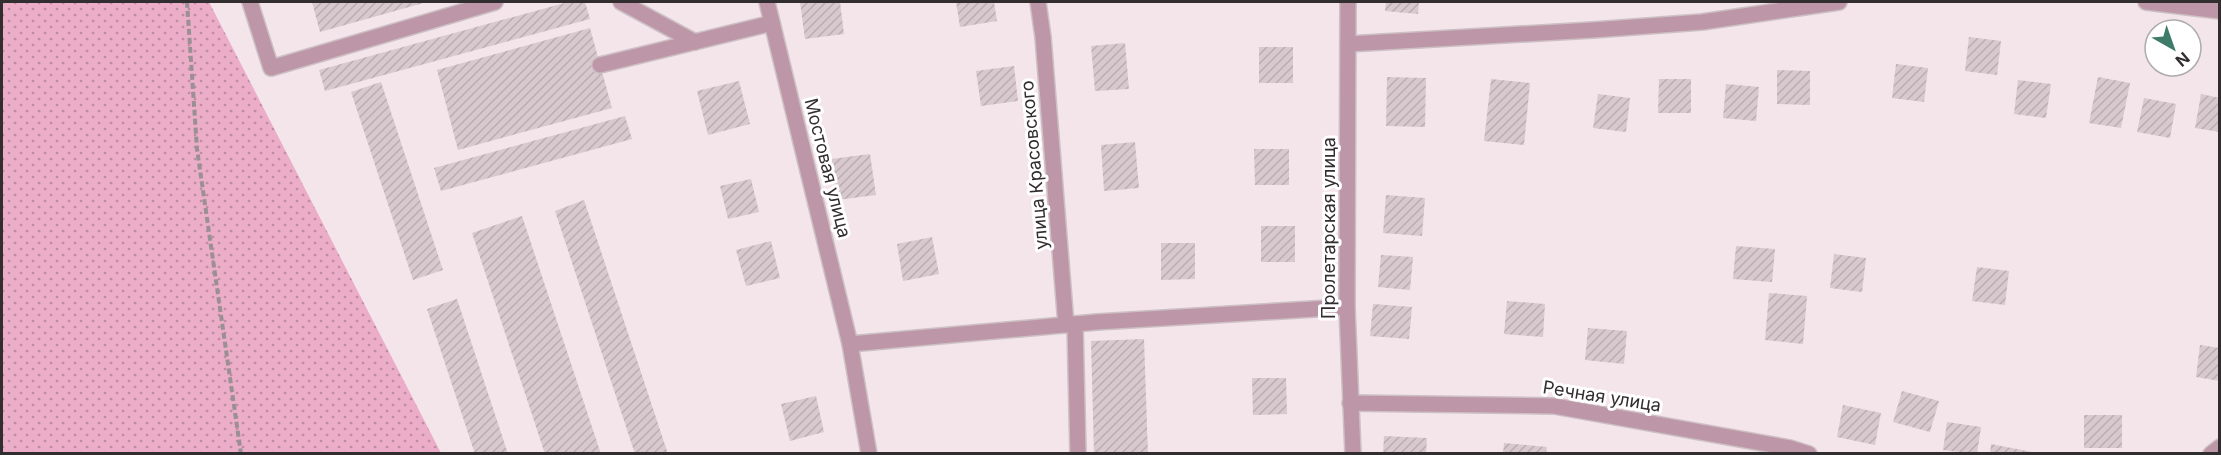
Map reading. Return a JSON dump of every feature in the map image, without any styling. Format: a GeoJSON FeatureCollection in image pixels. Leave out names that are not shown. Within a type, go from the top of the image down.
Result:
{"type":"FeatureCollection","features":[{"type":"Feature","properties":{"kind":"street"},"geometry":{"type":"LineString","coordinates":[[250,2],[271,68],[495,2]]}},
{"type":"Feature","properties":{"kind":"street"},"geometry":{"type":"LineString","coordinates":[[621,2],[695,42]]}},
{"type":"Feature","properties":{"kind":"street","name":"Мостовая улица"},"geometry":{"type":"LineString","coordinates":[[767,2],[850,344],[869,453]]}},
{"type":"Feature","properties":{"kind":"street","name":"улица Красовского"},"geometry":{"type":"LineString","coordinates":[[1038,2],[1071,325],[1078,453]]}},
{"type":"Feature","properties":{"kind":"street","name":"Пролетарская улица"},"geometry":{"type":"LineString","coordinates":[[1348,2],[1347,307],[1353,453]]}},
{"type":"Feature","properties":{"kind":"street"},"geometry":{"type":"LineString","coordinates":[[1348,44],[1702,22],[1839,2]]}},
{"type":"Feature","properties":{"kind":"street"},"geometry":{"type":"LineString","coordinates":[[2146,2],[2220,11]]}},
{"type":"Feature","properties":{"kind":"street"},"geometry":{"type":"LineString","coordinates":[[600,65],[772,23]]}},
{"type":"Feature","properties":{"kind":"street"},"geometry":{"type":"LineString","coordinates":[[850,344],[1071,325],[1347,307]]}},
{"type":"Feature","properties":{"kind":"street","name":"Речная улица"},"geometry":{"type":"LineString","coordinates":[[1350,403],[1554,406],[1809,453]]}},
{"type":"Feature","properties":{"kind":"street"},"geometry":{"type":"LineString","coordinates":[[2211,453],[2220,447]]}},
{"type":"Feature","properties":{"kind":"path"},"geometry":{"type":"LineString","coordinates":[[187,2],[198,149],[241,453]]}},
{"type":"Feature","properties":{"kind":"shaded area"},"geometry":{"type":"Polygon","coordinates":[[[4,2],[209,2],[441,453],[2,453],[2,7],[4,2]]]}},
{"type":"Feature","properties":{"kind":"building"},"geometry":{"type":"Polygon","coordinates":[[[312,2],[427,2],[320,32],[312,2]]]}},
{"type":"Feature","properties":{"kind":"building"},"geometry":{"type":"Polygon","coordinates":[[[568,2],[585,2],[590,19],[325,91],[319,70],[568,2]]]}},
{"type":"Feature","properties":{"kind":"building"},"geometry":{"type":"Polygon","coordinates":[[[800,2],[840,2],[844,34],[805,39],[800,2]]]}},
{"type":"Feature","properties":{"kind":"building"},"geometry":{"type":"Polygon","coordinates":[[[956,2],[994,2],[997,21],[960,27],[956,2]]]}},
{"type":"Feature","properties":{"kind":"building"},"geometry":{"type":"Polygon","coordinates":[[[1386,2],[1419,2],[1418,14],[1385,11],[1386,2]]]}},
{"type":"Feature","properties":{"kind":"building"},"geometry":{"type":"Polygon","coordinates":[[[590,28],[612,108],[458,150],[437,70],[590,28]]]}},
{"type":"Feature","properties":{"kind":"building"},"geometry":{"type":"Polygon","coordinates":[[[1969,37],[2001,41],[1997,75],[1965,71],[1969,37]]]}},
{"type":"Feature","properties":{"kind":"building"},"geometry":{"type":"Polygon","coordinates":[[[1125,43],[1129,89],[1095,91],[1091,46],[1125,43]]]}},
{"type":"Feature","properties":{"kind":"building"},"geometry":{"type":"Polygon","coordinates":[[[1259,47],[1293,47],[1293,83],[1259,83],[1259,47]]]}},
{"type":"Feature","properties":{"kind":"building"},"geometry":{"type":"Polygon","coordinates":[[[1896,64],[1928,68],[1924,102],[1892,98],[1896,64]]]}},
{"type":"Feature","properties":{"kind":"building"},"geometry":{"type":"Polygon","coordinates":[[[1014,66],[1018,101],[981,106],[976,71],[1014,66]]]}},
{"type":"Feature","properties":{"kind":"building"},"geometry":{"type":"Polygon","coordinates":[[[1777,70],[1810,71],[1810,105],[1777,104],[1777,70]]]}},
{"type":"Feature","properties":{"kind":"building"},"geometry":{"type":"Polygon","coordinates":[[[1387,77],[1426,78],[1425,127],[1386,126],[1387,77]]]}},
{"type":"Feature","properties":{"kind":"building"},"geometry":{"type":"Polygon","coordinates":[[[2098,77],[2130,83],[2121,128],[2089,123],[2098,77]]]}},
{"type":"Feature","properties":{"kind":"building"},"geometry":{"type":"Polygon","coordinates":[[[1491,79],[1530,83],[1524,145],[1484,141],[1491,79]]]}},
{"type":"Feature","properties":{"kind":"building"},"geometry":{"type":"Polygon","coordinates":[[[1659,79],[1691,79],[1691,113],[1658,113],[1659,79]]]}},
{"type":"Feature","properties":{"kind":"building"},"geometry":{"type":"Polygon","coordinates":[[[2018,80],[2051,84],[2046,118],[2014,114],[2018,80]]]}},
{"type":"Feature","properties":{"kind":"building"},"geometry":{"type":"Polygon","coordinates":[[[739,81],[750,124],[708,135],[697,91],[739,81]]]}},
{"type":"Feature","properties":{"kind":"building"},"geometry":{"type":"Polygon","coordinates":[[[381,82],[443,270],[413,280],[351,92],[381,82]]]}},
{"type":"Feature","properties":{"kind":"building"},"geometry":{"type":"Polygon","coordinates":[[[1726,84],[1759,87],[1756,121],[1723,118],[1726,84]]]}},
{"type":"Feature","properties":{"kind":"building"},"geometry":{"type":"Polygon","coordinates":[[[1598,94],[1630,98],[1626,132],[1593,128],[1598,94]]]}},
{"type":"Feature","properties":{"kind":"building"},"geometry":{"type":"Polygon","coordinates":[[[2201,94],[2220,98],[2220,132],[2195,128],[2201,94]]]}},
{"type":"Feature","properties":{"kind":"building"},"geometry":{"type":"Polygon","coordinates":[[[2144,98],[2176,104],[2170,138],[2137,132],[2144,98]]]}},
{"type":"Feature","properties":{"kind":"building"},"geometry":{"type":"Polygon","coordinates":[[[625,116],[632,139],[441,191],[434,168],[625,116]]]}},
{"type":"Feature","properties":{"kind":"building"},"geometry":{"type":"Polygon","coordinates":[[[1135,142],[1139,188],[1104,191],[1101,145],[1135,142]]]}},
{"type":"Feature","properties":{"kind":"building"},"geometry":{"type":"Polygon","coordinates":[[[1254,149],[1289,149],[1289,185],[1255,185],[1254,149]]]}},
{"type":"Feature","properties":{"kind":"building"},"geometry":{"type":"Polygon","coordinates":[[[870,154],[876,195],[837,200],[831,159],[870,154]]]}},
{"type":"Feature","properties":{"kind":"building"},"geometry":{"type":"Polygon","coordinates":[[[751,179],[759,212],[728,219],[720,186],[751,179]]]}},
{"type":"Feature","properties":{"kind":"building"},"geometry":{"type":"Polygon","coordinates":[[[1386,195],[1425,198],[1422,236],[1383,233],[1386,195]]]}},
{"type":"Feature","properties":{"kind":"building"},"geometry":{"type":"Polygon","coordinates":[[[584,200],[668,454],[635,454],[555,211],[584,200]]]}},
{"type":"Feature","properties":{"kind":"building"},"geometry":{"type":"Polygon","coordinates":[[[522,216],[601,454],[545,454],[472,233],[522,216]]]}},
{"type":"Feature","properties":{"kind":"building"},"geometry":{"type":"Polygon","coordinates":[[[1261,226],[1295,226],[1295,262],[1261,262],[1261,226]]]}},
{"type":"Feature","properties":{"kind":"building"},"geometry":{"type":"Polygon","coordinates":[[[932,237],[939,274],[903,281],[897,244],[932,237]]]}},
{"type":"Feature","properties":{"kind":"building"},"geometry":{"type":"Polygon","coordinates":[[[771,241],[780,278],[746,286],[736,250],[771,241]]]}},
{"type":"Feature","properties":{"kind":"building"},"geometry":{"type":"Polygon","coordinates":[[[1161,243],[1195,243],[1195,279],[1161,280],[1161,243]]]}},
{"type":"Feature","properties":{"kind":"building"},"geometry":{"type":"Polygon","coordinates":[[[1736,246],[1775,249],[1772,282],[1733,279],[1736,246]]]}},
{"type":"Feature","properties":{"kind":"building"},"geometry":{"type":"Polygon","coordinates":[[[1834,254],[1866,258],[1862,292],[1830,288],[1834,254]]]}},
{"type":"Feature","properties":{"kind":"building"},"geometry":{"type":"Polygon","coordinates":[[[1381,255],[1413,257],[1410,290],[1378,287],[1381,255]]]}},
{"type":"Feature","properties":{"kind":"building"},"geometry":{"type":"Polygon","coordinates":[[[1977,267],[2009,271],[2005,305],[1972,301],[1977,267]]]}},
{"type":"Feature","properties":{"kind":"building"},"geometry":{"type":"Polygon","coordinates":[[[1769,293],[1807,296],[1803,344],[1765,340],[1769,293]]]}},
{"type":"Feature","properties":{"kind":"building"},"geometry":{"type":"Polygon","coordinates":[[[457,299],[508,454],[475,454],[427,309],[457,299]]]}},
{"type":"Feature","properties":{"kind":"building"},"geometry":{"type":"Polygon","coordinates":[[[1507,301],[1545,304],[1543,337],[1504,334],[1507,301]]]}},
{"type":"Feature","properties":{"kind":"building"},"geometry":{"type":"Polygon","coordinates":[[[1373,304],[1412,307],[1409,339],[1370,336],[1373,304]]]}},
{"type":"Feature","properties":{"kind":"building"},"geometry":{"type":"Polygon","coordinates":[[[1588,328],[1627,331],[1624,364],[1585,360],[1588,328]]]}},
{"type":"Feature","properties":{"kind":"building"},"geometry":{"type":"Polygon","coordinates":[[[1144,339],[1148,454],[1094,454],[1091,341],[1144,339]]]}},
{"type":"Feature","properties":{"kind":"building"},"geometry":{"type":"Polygon","coordinates":[[[2200,345],[2220,348],[2220,381],[2196,377],[2200,345]]]}},
{"type":"Feature","properties":{"kind":"building"},"geometry":{"type":"Polygon","coordinates":[[[1252,378],[1286,378],[1287,414],[1253,415],[1252,378]]]}},
{"type":"Feature","properties":{"kind":"building"},"geometry":{"type":"Polygon","coordinates":[[[1902,391],[1939,401],[1930,432],[1893,422],[1902,391]]]}},
{"type":"Feature","properties":{"kind":"building"},"geometry":{"type":"Polygon","coordinates":[[[816,396],[824,432],[790,441],[781,404],[816,396]]]}},
{"type":"Feature","properties":{"kind":"building"},"geometry":{"type":"Polygon","coordinates":[[[1843,405],[1881,413],[1875,445],[1837,437],[1843,405]]]}},
{"type":"Feature","properties":{"kind":"building"},"geometry":{"type":"Polygon","coordinates":[[[2084,415],[2122,415],[2122,448],[2084,448],[2084,415]]]}},
{"type":"Feature","properties":{"kind":"building"},"geometry":{"type":"Polygon","coordinates":[[[1947,422],[1981,427],[1977,454],[1943,450],[1947,422]]]}},
{"type":"Feature","properties":{"kind":"building"},"geometry":{"type":"Polygon","coordinates":[[[1384,436],[1427,438],[1426,454],[1383,454],[1384,436]]]}},
{"type":"Feature","properties":{"kind":"building"},"geometry":{"type":"Polygon","coordinates":[[[1504,443],[1547,447],[1546,454],[1503,454],[1504,443]]]}},
{"type":"Feature","properties":{"kind":"building"},"geometry":{"type":"Polygon","coordinates":[[[1991,444],[2032,452],[2032,454],[1990,454],[1991,444]]]}}]}
